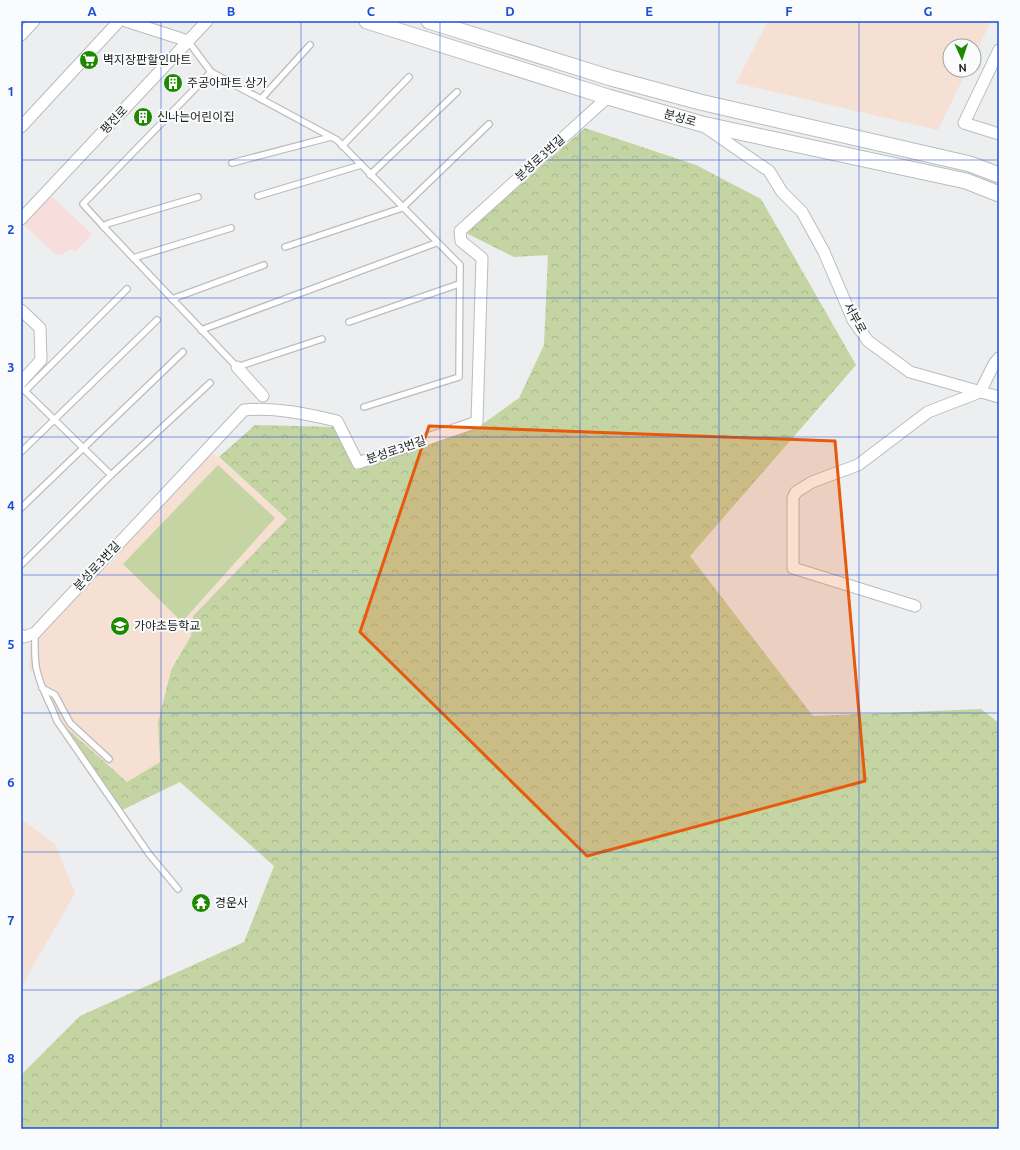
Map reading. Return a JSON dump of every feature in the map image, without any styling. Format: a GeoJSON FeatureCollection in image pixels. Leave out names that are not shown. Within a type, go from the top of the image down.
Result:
{"type":"FeatureCollection","features":[{"type":"Feature","properties":{"kind":"main road","name":"분성로"},"geometry":{"type":"LineString","coordinates":[[367,21],[608,97],[702,124],[966,181],[999,194]]}},
{"type":"Feature","properties":{"kind":"main road","name":"분성로"},"geometry":{"type":"LineString","coordinates":[[429,21],[462,26],[611,78],[700,102],[970,164],[999,175]]}},
{"type":"Feature","properties":{"kind":"street"},"geometry":{"type":"LineString","coordinates":[[21,35],[34,21]]}},
{"type":"Feature","properties":{"kind":"street"},"geometry":{"type":"LineString","coordinates":[[21,127],[119,21]]}},
{"type":"Feature","properties":{"kind":"street"},"geometry":{"type":"LineString","coordinates":[[126,21],[188,41]]}},
{"type":"Feature","properties":{"kind":"street","name":"평전로"},"geometry":{"type":"LineString","coordinates":[[21,217],[207,21]]}},
{"type":"Feature","properties":{"kind":"street"},"geometry":{"type":"LineString","coordinates":[[999,50],[964,122],[999,134]]}},
{"type":"Feature","properties":{"kind":"street","name":"분성로3번길"},"geometry":{"type":"LineString","coordinates":[[22,638],[35,633],[244,410],[262,408],[300,412],[338,421],[358,463],[477,422],[482,258],[461,240],[460,231],[608,97]]}},
{"type":"Feature","properties":{"kind":"street","name":"서부로"},"geometry":{"type":"LineString","coordinates":[[702,124],[769,171],[782,192],[802,212],[824,252],[853,320],[868,340],[910,372],[999,397]]}},
{"type":"Feature","properties":{"kind":"street"},"geometry":{"type":"LineString","coordinates":[[21,310],[40,328],[42,342],[41,360],[22,386]]}},
{"type":"Feature","properties":{"kind":"street"},"geometry":{"type":"LineString","coordinates":[[915,606],[792,568],[793,498],[796,492],[812,482],[858,464],[928,412],[980,392],[994,364],[999,358]]}},
{"type":"Feature","properties":{"kind":"street"},"geometry":{"type":"LineString","coordinates":[[236,367],[263,396]]}},
{"type":"Feature","properties":{"kind":"lane"},"geometry":{"type":"LineString","coordinates":[[188,41],[211,72],[331,137],[342,146],[460,265],[459,377],[364,407]]}},
{"type":"Feature","properties":{"kind":"lane"},"geometry":{"type":"LineString","coordinates":[[261,99],[310,45]]}},
{"type":"Feature","properties":{"kind":"lane"},"geometry":{"type":"LineString","coordinates":[[211,72],[83,204],[236,367],[322,339]]}},
{"type":"Feature","properties":{"kind":"lane"},"geometry":{"type":"LineString","coordinates":[[342,146],[409,77]]}},
{"type":"Feature","properties":{"kind":"lane"},"geometry":{"type":"LineString","coordinates":[[370,175],[457,92]]}},
{"type":"Feature","properties":{"kind":"lane"},"geometry":{"type":"LineString","coordinates":[[285,247],[402,208],[489,124]]}},
{"type":"Feature","properties":{"kind":"lane"},"geometry":{"type":"LineString","coordinates":[[232,163],[331,137]]}},
{"type":"Feature","properties":{"kind":"lane"},"geometry":{"type":"LineString","coordinates":[[258,196],[362,165]]}},
{"type":"Feature","properties":{"kind":"lane"},"geometry":{"type":"LineString","coordinates":[[103,226],[110,222],[198,197]]}},
{"type":"Feature","properties":{"kind":"lane"},"geometry":{"type":"LineString","coordinates":[[133,258],[231,228]]}},
{"type":"Feature","properties":{"kind":"lane"},"geometry":{"type":"LineString","coordinates":[[201,330],[436,242]]}},
{"type":"Feature","properties":{"kind":"lane"},"geometry":{"type":"LineString","coordinates":[[172,299],[264,265]]}},
{"type":"Feature","properties":{"kind":"lane"},"geometry":{"type":"LineString","coordinates":[[348,322],[459,284]]}},
{"type":"Feature","properties":{"kind":"lane"},"geometry":{"type":"LineString","coordinates":[[111,475],[22,386],[127,289]]}},
{"type":"Feature","properties":{"kind":"lane"},"geometry":{"type":"LineString","coordinates":[[21,452],[157,320]]}},
{"type":"Feature","properties":{"kind":"lane"},"geometry":{"type":"LineString","coordinates":[[21,508],[183,352]]}},
{"type":"Feature","properties":{"kind":"lane"},"geometry":{"type":"LineString","coordinates":[[21,565],[111,475],[210,383]]}},
{"type":"Feature","properties":{"kind":"lane"},"geometry":{"type":"LineString","coordinates":[[35,633],[36,669],[42,688],[50,702],[57,721],[149,854],[178,889]]}},
{"type":"Feature","properties":{"kind":"lane"},"geometry":{"type":"LineString","coordinates":[[42,688],[55,695],[70,723],[109,759]]}},
{"type":"Feature","properties":{"kind":"highlighted area"},"geometry":{"type":"Polygon","coordinates":[[[429,426],[835,441],[865,781],[587,856],[360,632],[429,426]]]}},
{"type":"Feature","properties":{"kind":"shaded area"},"geometry":{"type":"Polygon","coordinates":[[[768,21],[991,21],[982,40],[982,38],[942,38],[942,78],[963,78],[938,130],[736,83],[768,21]]]}},
{"type":"Feature","properties":{"kind":"shaded area"},"geometry":{"type":"Polygon","coordinates":[[[51,196],[92,234],[76,251],[71,249],[61,255],[56,255],[24,225],[51,196]]]}},
{"type":"Feature","properties":{"kind":"shaded area","name":"가야초등학교"},"geometry":{"type":"Polygon","coordinates":[[[213,453],[288,519],[193,616],[191,636],[171,670],[158,723],[160,762],[127,782],[63,725],[43,679],[29,669],[30,645],[118,556],[132,534],[213,453]]]}},
{"type":"Feature","properties":{"kind":"shaded area"},"geometry":{"type":"Polygon","coordinates":[[[21,819],[55,844],[75,893],[21,987],[21,819]]]}},
{"type":"Feature","properties":{"kind":"green space"},"geometry":{"type":"Polygon","coordinates":[[[585,128],[696,165],[761,199],[856,365],[690,556],[813,716],[981,709],[999,723],[999,1129],[21,1129],[21,1075],[80,1016],[244,942],[274,866],[180,782],[122,810],[63,725],[127,782],[160,762],[158,723],[171,670],[191,636],[193,616],[287,519],[219,457],[255,425],[335,427],[356,470],[484,423],[519,398],[544,345],[548,255],[514,257],[466,233],[585,128]]]}},
{"type":"Feature","properties":{"kind":"green space"},"geometry":{"type":"Polygon","coordinates":[[[218,465],[275,518],[182,622],[123,564],[218,465]]]}},
{"type":"Feature","properties":{"kind":"place","name":"벽지장판할인마트"},"geometry":{"type":"Point","coordinates":[89,60]}},
{"type":"Feature","properties":{"kind":"place","name":"주공아파트 상가"},"geometry":{"type":"Point","coordinates":[173,83]}},
{"type":"Feature","properties":{"kind":"place","name":"신나는어린이집"},"geometry":{"type":"Point","coordinates":[143,117]}},
{"type":"Feature","properties":{"kind":"place","name":"가야초등학교"},"geometry":{"type":"Point","coordinates":[120,626]}},
{"type":"Feature","properties":{"kind":"place","name":"경운사"},"geometry":{"type":"Point","coordinates":[201,903]}}]}
